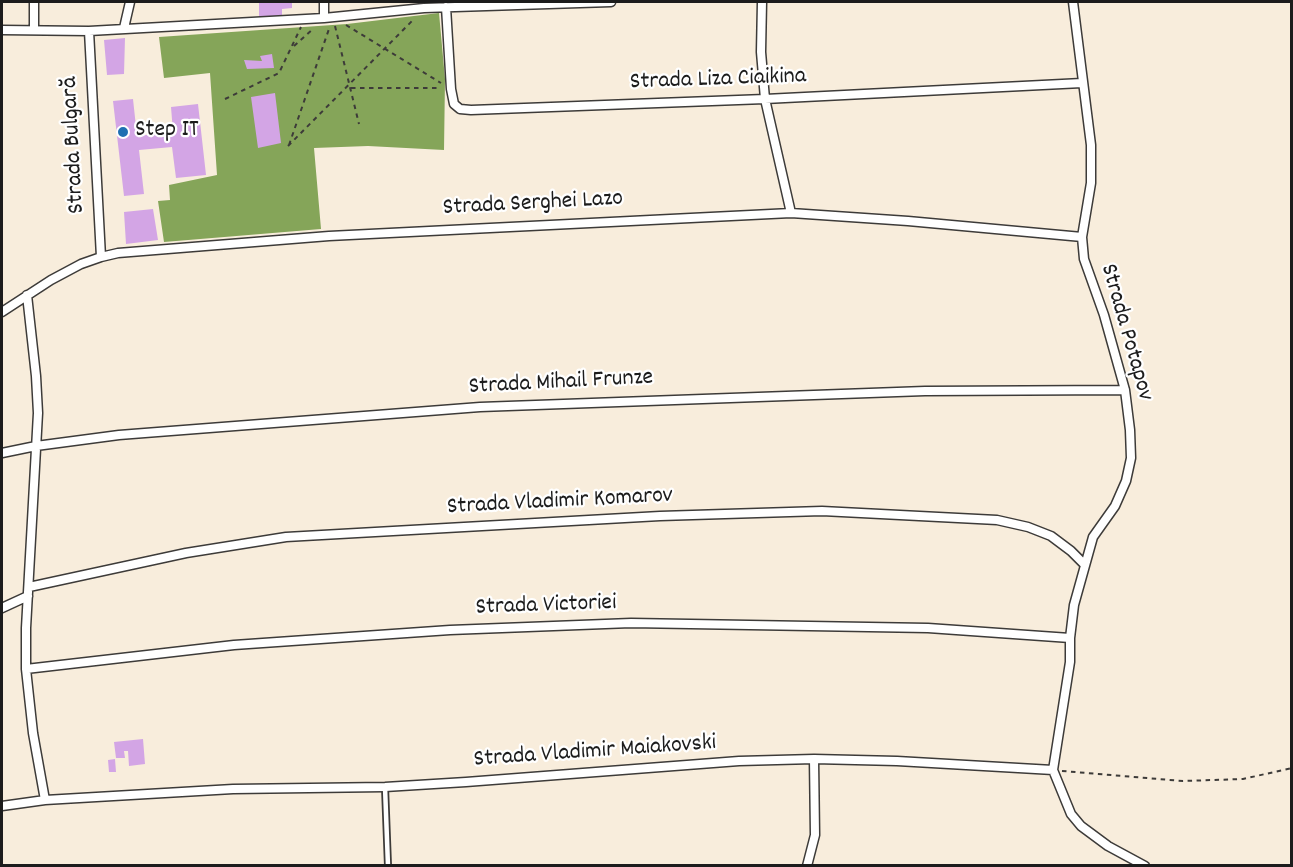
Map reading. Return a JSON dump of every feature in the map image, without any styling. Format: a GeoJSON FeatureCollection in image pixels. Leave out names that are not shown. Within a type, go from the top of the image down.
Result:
{"type":"FeatureCollection","features":[{"type":"Feature","properties":{"kind":"street"},"geometry":{"type":"LineString","coordinates":[[34,2],[34,29]]}},
{"type":"Feature","properties":{"kind":"street"},"geometry":{"type":"LineString","coordinates":[[124,28],[130,2]]}},
{"type":"Feature","properties":{"kind":"street"},"geometry":{"type":"LineString","coordinates":[[324,2],[329,18]]}},
{"type":"Feature","properties":{"kind":"street"},"geometry":{"type":"LineString","coordinates":[[2,30],[89,31],[329,18],[424,8],[611,2]]}},
{"type":"Feature","properties":{"kind":"street"},"geometry":{"type":"LineString","coordinates":[[762,2],[761,52],[765,99],[791,213]]}},
{"type":"Feature","properties":{"kind":"street","name":"Strada Potapov"},"geometry":{"type":"LineString","coordinates":[[1053,770],[1070,662],[1074,605],[1093,537],[1115,506],[1126,481],[1131,458],[1131,430],[1125,390],[1104,315],[1084,259],[1082,237],[1091,183],[1091,145],[1073,2]]}},
{"type":"Feature","properties":{"kind":"street"},"geometry":{"type":"LineString","coordinates":[[446,7],[451,88]]}},
{"type":"Feature","properties":{"kind":"street","name":"Strada Bulgară"},"geometry":{"type":"LineString","coordinates":[[89,31],[101,257]]}},
{"type":"Feature","properties":{"kind":"street","name":"Strada Liza Ciaikina"},"geometry":{"type":"LineString","coordinates":[[451,88],[454,104],[460,109],[471,110],[765,99],[1082,83]]}},
{"type":"Feature","properties":{"kind":"street","name":"Strada Serghei Lazo"},"geometry":{"type":"LineString","coordinates":[[2,312],[81,264],[118,253],[340,235],[791,213],[1082,237]]}},
{"type":"Feature","properties":{"kind":"street"},"geometry":{"type":"LineString","coordinates":[[27,295],[38,412],[26,669],[33,732],[45,800]]}},
{"type":"Feature","properties":{"kind":"street","name":"Strada Mihail Frunze"},"geometry":{"type":"LineString","coordinates":[[2,453],[119,435],[480,407],[914,391],[1125,390]]}},
{"type":"Feature","properties":{"kind":"street","name":"Strada Vladimir Komarov"},"geometry":{"type":"LineString","coordinates":[[2,608],[28,592],[186,553],[286,537],[660,516],[822,511],[997,520],[1028,527],[1051,536],[1085,565]]}},
{"type":"Feature","properties":{"kind":"street","name":"Strada Victoriei"},"geometry":{"type":"LineString","coordinates":[[26,669],[234,645],[450,630],[631,623],[928,628],[1070,638]]}},
{"type":"Feature","properties":{"kind":"street"},"geometry":{"type":"LineString","coordinates":[[807,866],[815,836],[814,759]]}},
{"type":"Feature","properties":{"kind":"street","name":"Strada Vladimir Maiakovski"},"geometry":{"type":"LineString","coordinates":[[2,806],[45,800],[233,789],[385,787],[739,761],[814,759],[897,761],[1053,770]]}},
{"type":"Feature","properties":{"kind":"street"},"geometry":{"type":"LineString","coordinates":[[1053,770],[1071,814],[1080,826],[1108,846],[1145,866]]}},
{"type":"Feature","properties":{"kind":"lane"},"geometry":{"type":"LineString","coordinates":[[385,787],[388,866]]}},
{"type":"Feature","properties":{"kind":"path"},"geometry":{"type":"LineString","coordinates":[[329,18],[288,146],[424,8]]}},
{"type":"Feature","properties":{"kind":"path"},"geometry":{"type":"LineString","coordinates":[[292,48],[329,18]]}},
{"type":"Feature","properties":{"kind":"path"},"geometry":{"type":"LineString","coordinates":[[329,18],[385,48],[451,88]]}},
{"type":"Feature","properties":{"kind":"path"},"geometry":{"type":"LineString","coordinates":[[329,18],[360,124]]}},
{"type":"Feature","properties":{"kind":"path"},"geometry":{"type":"LineString","coordinates":[[225,99],[279,73],[304,19]]}},
{"type":"Feature","properties":{"kind":"path"},"geometry":{"type":"LineString","coordinates":[[351,88],[451,88]]}},
{"type":"Feature","properties":{"kind":"path"},"geometry":{"type":"LineString","coordinates":[[1053,770],[1183,781],[1243,779],[1292,768]]}},
{"type":"Feature","properties":{"kind":"green space"},"geometry":{"type":"Polygon","coordinates":[[[439,13],[445,79],[444,150],[368,146],[314,148],[321,229],[164,242],[158,201],[170,200],[169,185],[217,175],[210,73],[164,78],[159,37],[347,24],[439,13]]]}},
{"type":"Feature","properties":{"kind":"building"},"geometry":{"type":"Polygon","coordinates":[[[259,2],[292,2],[292,8],[282,9],[282,16],[259,16],[259,2]]]}},
{"type":"Feature","properties":{"kind":"building"},"geometry":{"type":"Polygon","coordinates":[[[125,38],[124,74],[107,75],[104,40],[125,38]]]}},
{"type":"Feature","properties":{"kind":"building"},"geometry":{"type":"Polygon","coordinates":[[[272,54],[274,68],[247,69],[244,60],[262,61],[260,56],[272,54]]]}},
{"type":"Feature","properties":{"kind":"building"},"geometry":{"type":"Polygon","coordinates":[[[275,93],[281,143],[258,148],[251,97],[275,93]]]}},
{"type":"Feature","properties":{"kind":"building"},"geometry":{"type":"Polygon","coordinates":[[[133,99],[137,136],[173,132],[171,107],[198,104],[206,175],[176,178],[172,147],[139,150],[144,194],[124,196],[113,101],[133,99]]]}},
{"type":"Feature","properties":{"kind":"building"},"geometry":{"type":"Polygon","coordinates":[[[153,209],[158,240],[126,244],[124,212],[153,209]]]}},
{"type":"Feature","properties":{"kind":"building"},"geometry":{"type":"Polygon","coordinates":[[[143,739],[145,764],[129,766],[128,751],[124,751],[125,758],[116,758],[114,742],[143,739]]]}},
{"type":"Feature","properties":{"kind":"building"},"geometry":{"type":"Polygon","coordinates":[[[115,759],[116,772],[109,772],[108,760],[115,759]]]}},
{"type":"Feature","properties":{"kind":"place","name":"Step IT"},"geometry":{"type":"Point","coordinates":[123,132]}}]}
